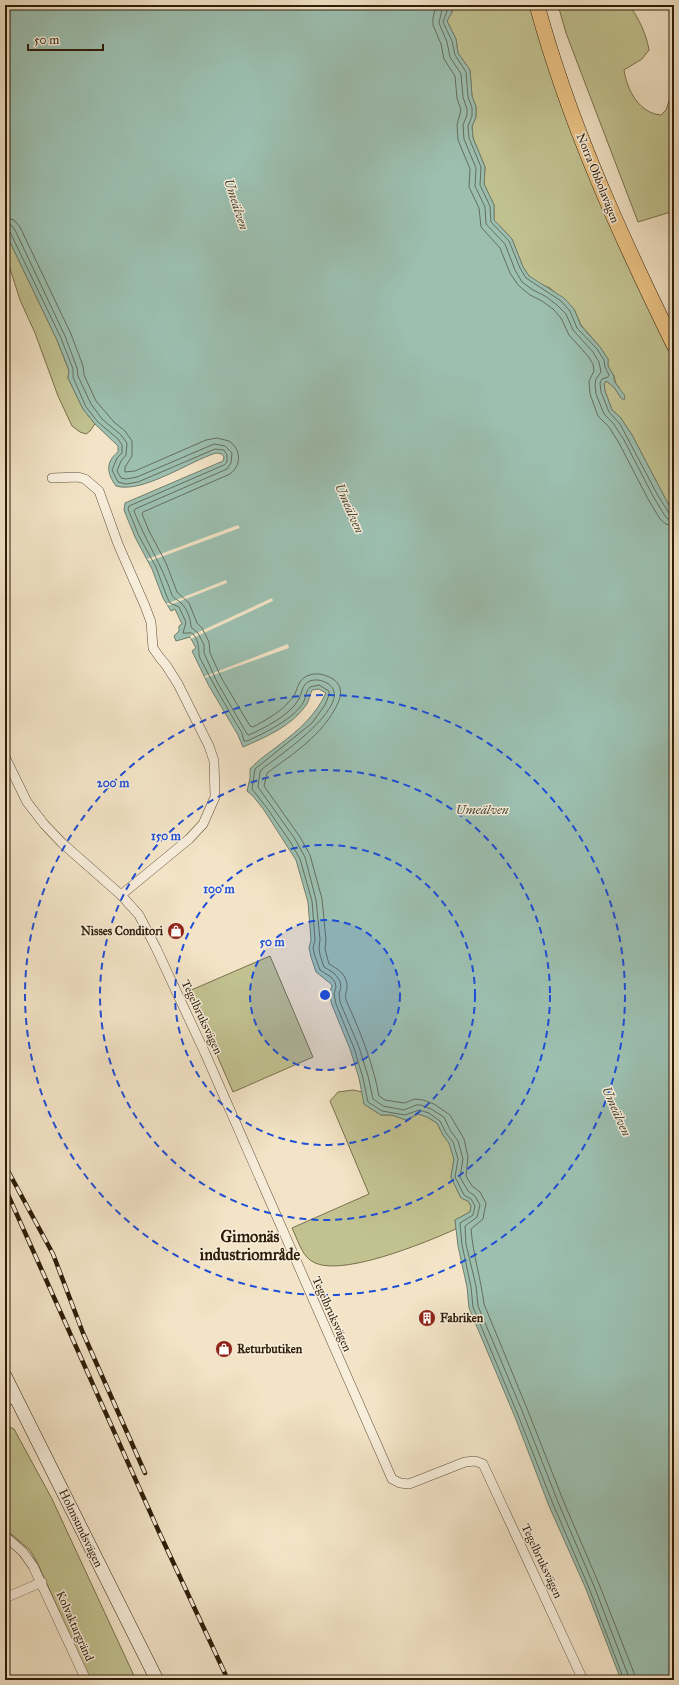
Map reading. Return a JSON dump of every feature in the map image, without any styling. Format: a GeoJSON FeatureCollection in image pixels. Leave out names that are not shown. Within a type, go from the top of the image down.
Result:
{"type":"FeatureCollection","features":[{"type":"Feature","properties":{"kind":"highway","name":"Norra Obbolavägen"},"geometry":{"type":"LineString","coordinates":[[537,5],[567,99],[598,180],[619,230],[674,345]]}},
{"type":"Feature","properties":{"kind":"main road","name":"Holmsundsvägen"},"geometry":{"type":"LineString","coordinates":[[5,1376],[10,1399],[33,1430],[156,1680]]}},
{"type":"Feature","properties":{"kind":"street"},"geometry":{"type":"LineString","coordinates":[[52,478],[78,477],[85,480],[99,491],[115,537],[151,622],[154,648],[178,684],[209,746],[214,761],[215,797],[203,824],[189,839],[121,895]]}},
{"type":"Feature","properties":{"kind":"street","name":"Tegelbruksvägen"},"geometry":{"type":"LineString","coordinates":[[5,757],[27,802],[44,824],[62,843],[121,895],[139,915],[146,928],[202,1046],[392,1479],[400,1483],[409,1484],[465,1462],[475,1461],[483,1464],[583,1680]]}},
{"type":"Feature","properties":{"kind":"street","name":"Kolvaktargränd"},"geometry":{"type":"LineString","coordinates":[[5,1536],[23,1552],[42,1582],[86,1680]]}},
{"type":"Feature","properties":{"kind":"street"},"geometry":{"type":"LineString","coordinates":[[5,1598],[42,1582]]}},
{"type":"Feature","properties":{"kind":"green space"},"geometry":{"type":"Polygon","coordinates":[[[451,5],[537,5],[543,27],[674,345],[674,515],[632,435],[620,417],[612,410],[605,391],[604,384],[606,381],[614,387],[621,398],[619,387],[616,384],[614,376],[608,366],[608,359],[581,325],[574,309],[550,288],[538,283],[529,276],[523,267],[512,239],[494,220],[494,205],[484,184],[485,167],[473,138],[472,126],[476,117],[476,107],[472,96],[470,70],[458,53],[456,39],[447,21],[452,12],[451,5]]]}},
{"type":"Feature","properties":{"kind":"green space"},"geometry":{"type":"Polygon","coordinates":[[[558,5],[629,5],[639,20],[649,50],[642,59],[624,70],[631,92],[640,105],[646,110],[661,115],[666,110],[672,93],[674,93],[674,211],[638,222],[566,33],[558,5]]]}},
{"type":"Feature","properties":{"kind":"green space"},"geometry":{"type":"Polygon","coordinates":[[[5,227],[9,240],[57,340],[69,371],[68,378],[83,409],[95,424],[86,434],[80,432],[72,426],[58,396],[35,333],[20,300],[5,253],[5,227]]]}},
{"type":"Feature","properties":{"kind":"green space"},"geometry":{"type":"Polygon","coordinates":[[[270,956],[313,1057],[233,1092],[189,991],[270,956]]]}},
{"type":"Feature","properties":{"kind":"green space"},"geometry":{"type":"Polygon","coordinates":[[[353,1090],[363,1092],[364,1104],[381,1115],[392,1115],[406,1120],[418,1114],[437,1123],[449,1143],[454,1159],[451,1177],[461,1198],[468,1201],[471,1206],[470,1212],[455,1220],[456,1229],[405,1250],[360,1263],[340,1266],[322,1265],[310,1260],[307,1257],[292,1228],[369,1194],[330,1101],[338,1092],[353,1090]]]}},
{"type":"Feature","properties":{"kind":"green space"},"geometry":{"type":"Polygon","coordinates":[[[5,1425],[14,1429],[52,1499],[136,1680],[90,1680],[38,1564],[30,1550],[5,1529],[5,1425]]]}},
{"type":"Feature","properties":{"kind":"water","name":"Umeälven"},"geometry":{"type":"Polygon","coordinates":[[[5,5],[451,5],[452,12],[447,21],[456,39],[458,53],[470,70],[472,96],[476,107],[476,117],[472,126],[473,138],[485,167],[484,184],[494,205],[494,220],[512,239],[523,267],[529,276],[564,298],[574,309],[581,326],[600,347],[608,359],[608,366],[614,376],[614,381],[625,396],[624,400],[614,387],[606,381],[604,384],[605,391],[612,410],[620,417],[632,435],[674,515],[674,1680],[621,1680],[586,1589],[549,1506],[515,1417],[469,1308],[467,1287],[458,1246],[455,1220],[470,1212],[471,1206],[468,1201],[461,1198],[451,1177],[454,1159],[449,1143],[437,1123],[427,1117],[418,1114],[406,1120],[392,1115],[381,1115],[364,1104],[359,1078],[350,1049],[329,994],[332,986],[316,972],[311,957],[309,948],[311,940],[308,902],[296,860],[264,810],[247,791],[250,778],[250,769],[260,759],[293,734],[312,716],[326,693],[319,689],[312,690],[307,704],[294,719],[269,735],[243,747],[238,735],[209,686],[192,651],[196,648],[190,637],[176,641],[174,636],[179,631],[179,626],[182,624],[175,609],[171,611],[163,598],[152,569],[135,537],[124,510],[125,503],[223,461],[224,457],[222,454],[216,453],[152,481],[127,487],[116,486],[109,473],[109,464],[118,452],[118,446],[95,424],[83,409],[68,378],[69,370],[57,340],[9,240],[5,227],[5,5]]]}},
{"type":"Feature","properties":{"kind":"pier"},"geometry":{"type":"Polygon","coordinates":[[[238,525],[240,528],[150,561],[147,559],[238,525]]]}},
{"type":"Feature","properties":{"kind":"pier"},"geometry":{"type":"Polygon","coordinates":[[[226,580],[227,583],[170,605],[166,604],[226,580]]]}},
{"type":"Feature","properties":{"kind":"pier"},"geometry":{"type":"Polygon","coordinates":[[[272,598],[273,601],[191,639],[190,636],[272,598]]]}},
{"type":"Feature","properties":{"kind":"pier"},"geometry":{"type":"Polygon","coordinates":[[[288,644],[289,648],[205,678],[205,676],[288,644]]]}},
{"type":"Feature","properties":{"kind":"railway"},"geometry":{"type":"LineString","coordinates":[[8,1171],[53,1254],[83,1333],[145,1473]]}},
{"type":"Feature","properties":{"kind":"railway"},"geometry":{"type":"LineString","coordinates":[[5,1188],[159,1532],[228,1680]]}},
{"type":"Feature","properties":{"kind":"place","name":"Nisses Conditori"},"geometry":{"type":"Point","coordinates":[176,931]}},
{"type":"Feature","properties":{"kind":"place","name":"Fabriken"},"geometry":{"type":"Point","coordinates":[427,1318]}},
{"type":"Feature","properties":{"kind":"place","name":"Returbutiken"},"geometry":{"type":"Point","coordinates":[224,1349]}},
{"type":"Feature","properties":{"kind":"district","name":"Gimonäs industriområde"},"geometry":{"type":"Point","coordinates":[250,1245]}}]}
